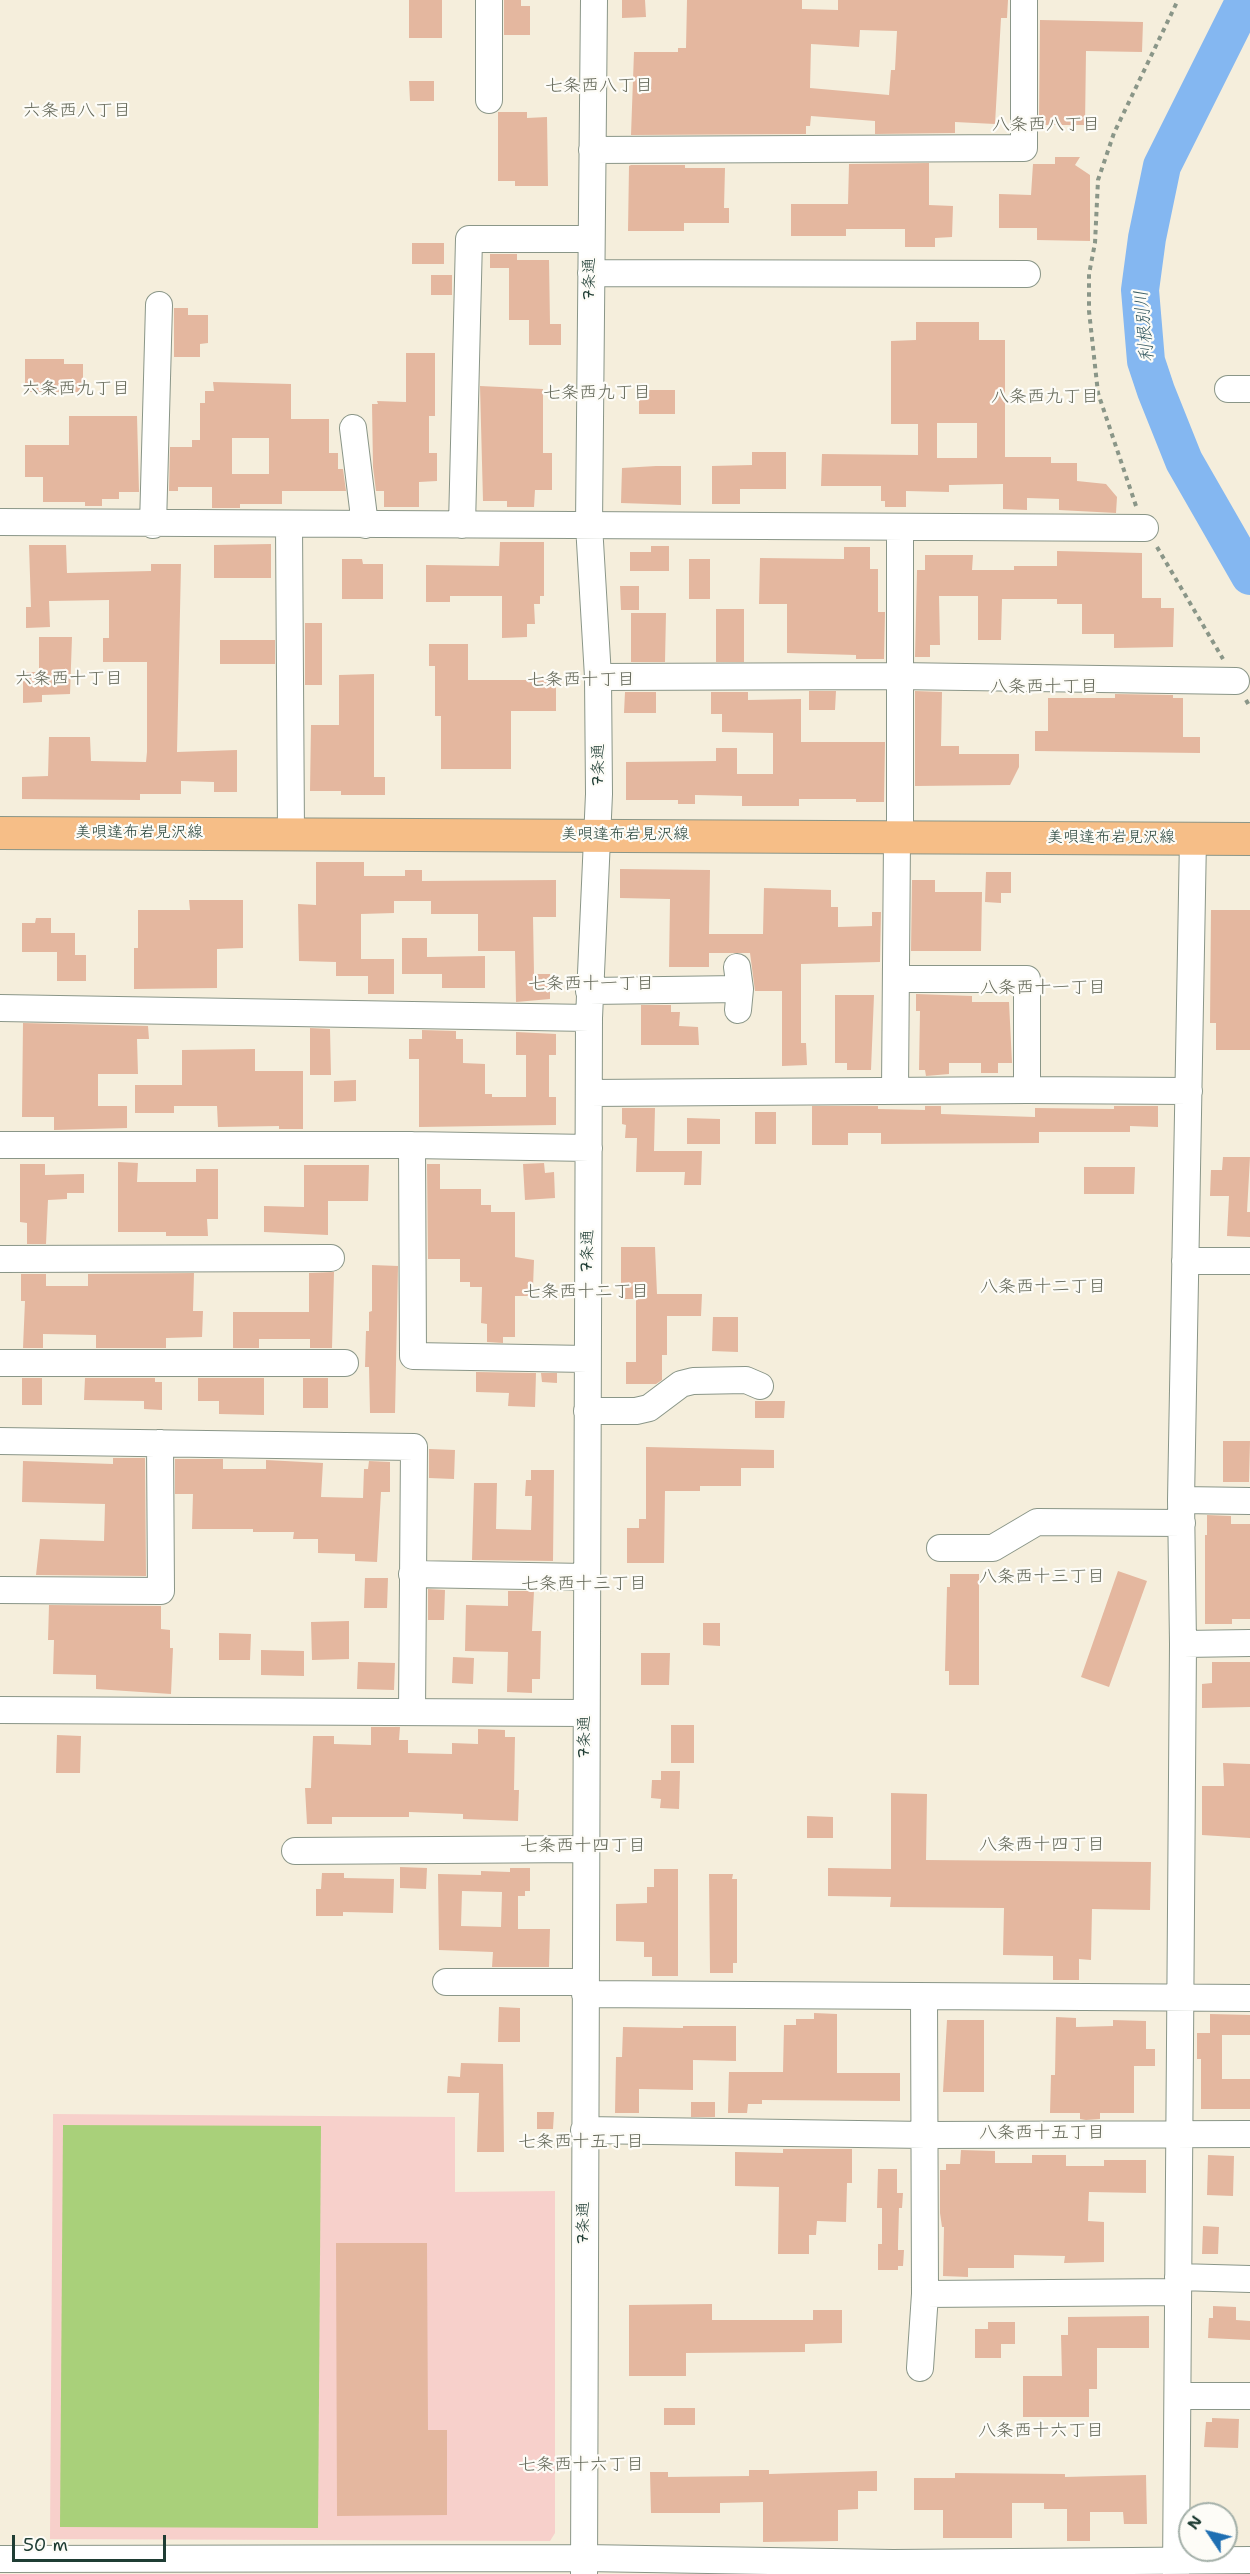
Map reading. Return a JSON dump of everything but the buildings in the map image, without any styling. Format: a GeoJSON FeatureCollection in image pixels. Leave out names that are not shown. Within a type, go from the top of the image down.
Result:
{"type":"FeatureCollection","features":[{"type":"Feature","properties":{"kind":"main road","name":"美唄達布岩見沢線"},"geometry":{"type":"LineString","coordinates":[[0,833],[1250,838]]}},
{"type":"Feature","properties":{"kind":"street"},"geometry":{"type":"LineString","coordinates":[[489,0],[489,100]]}},
{"type":"Feature","properties":{"kind":"street","name":"7条通"},"geometry":{"type":"LineString","coordinates":[[584,2566],[584,1849],[590,1148],[589,991],[596,834],[598,677],[589,525],[594,0]]}},
{"type":"Feature","properties":{"kind":"street"},"geometry":{"type":"LineString","coordinates":[[592,150],[1024,148],[1024,0]]}},
{"type":"Feature","properties":{"kind":"street"},"geometry":{"type":"LineString","coordinates":[[462,525],[469,239],[591,239]]}},
{"type":"Feature","properties":{"kind":"street"},"geometry":{"type":"LineString","coordinates":[[591,273],[1027,274]]}},
{"type":"Feature","properties":{"kind":"street"},"geometry":{"type":"LineString","coordinates":[[153,525],[159,305]]}},
{"type":"Feature","properties":{"kind":"street"},"geometry":{"type":"LineString","coordinates":[[353,428],[365,525]]}},
{"type":"Feature","properties":{"kind":"street"},"geometry":{"type":"LineString","coordinates":[[0,522],[153,525],[1145,528]]}},
{"type":"Feature","properties":{"kind":"street"},"geometry":{"type":"LineString","coordinates":[[289,525],[291,834]]}},
{"type":"Feature","properties":{"kind":"street"},"geometry":{"type":"LineString","coordinates":[[896,1090],[900,528]]}},
{"type":"Feature","properties":{"kind":"street"},"geometry":{"type":"LineString","coordinates":[[598,677],[898,676],[1236,681]]}},
{"type":"Feature","properties":{"kind":"street"},"geometry":{"type":"LineString","coordinates":[[1176,2567],[1182,1512],[1193,838]]}},
{"type":"Feature","properties":{"kind":"street"},"geometry":{"type":"LineString","coordinates":[[897,979],[1027,979],[1027,1090]]}},
{"type":"Feature","properties":{"kind":"street"},"geometry":{"type":"LineString","coordinates":[[589,991],[738,989]]}},
{"type":"Feature","properties":{"kind":"street"},"geometry":{"type":"LineString","coordinates":[[0,1008],[589,1018]]}},
{"type":"Feature","properties":{"kind":"street"},"geometry":{"type":"LineString","coordinates":[[589,1093],[896,1090],[1188,1092]]}},
{"type":"Feature","properties":{"kind":"street"},"geometry":{"type":"LineString","coordinates":[[0,1145],[412,1145],[590,1148]]}},
{"type":"Feature","properties":{"kind":"street"},"geometry":{"type":"LineString","coordinates":[[412,1145],[413,1356],[587,1359]]}},
{"type":"Feature","properties":{"kind":"street"},"geometry":{"type":"LineString","coordinates":[[0,1259],[331,1258]]}},
{"type":"Feature","properties":{"kind":"street"},"geometry":{"type":"LineString","coordinates":[[1185,1261],[1250,1261]]}},
{"type":"Feature","properties":{"kind":"street"},"geometry":{"type":"LineString","coordinates":[[0,1363],[345,1363]]}},
{"type":"Feature","properties":{"kind":"street"},"geometry":{"type":"LineString","coordinates":[[587,1411],[636,1411],[649,1408],[681,1384],[693,1381],[746,1380],[760,1386]]}},
{"type":"Feature","properties":{"kind":"street"},"geometry":{"type":"LineString","coordinates":[[0,1441],[414,1447],[412,1712]]}},
{"type":"Feature","properties":{"kind":"street"},"geometry":{"type":"LineString","coordinates":[[0,1590],[160,1591],[160,1443]]}},
{"type":"Feature","properties":{"kind":"street"},"geometry":{"type":"LineString","coordinates":[[940,1548],[993,1548],[1037,1522],[1182,1512],[1250,1501]]}},
{"type":"Feature","properties":{"kind":"street"},"geometry":{"type":"LineString","coordinates":[[412,1574],[586,1577]]}},
{"type":"Feature","properties":{"kind":"street"},"geometry":{"type":"LineString","coordinates":[[1183,1644],[1250,1644]]}},
{"type":"Feature","properties":{"kind":"street"},"geometry":{"type":"LineString","coordinates":[[0,1710],[585,1713]]}},
{"type":"Feature","properties":{"kind":"street"},"geometry":{"type":"LineString","coordinates":[[295,1851],[584,1849]]}},
{"type":"Feature","properties":{"kind":"street"},"geometry":{"type":"LineString","coordinates":[[446,1982],[924,1998],[1250,1998]]}},
{"type":"Feature","properties":{"kind":"street"},"geometry":{"type":"LineString","coordinates":[[920,2368],[925,2294],[924,1998]]}},
{"type":"Feature","properties":{"kind":"street"},"geometry":{"type":"LineString","coordinates":[[584,2130],[926,2135],[1250,2134]]}},
{"type":"Feature","properties":{"kind":"street"},"geometry":{"type":"LineString","coordinates":[[925,2294],[1178,2285],[1250,2279]]}},
{"type":"Feature","properties":{"kind":"street"},"geometry":{"type":"LineString","coordinates":[[1178,2396],[1250,2396]]}},
{"type":"Feature","properties":{"kind":"street"},"geometry":{"type":"LineString","coordinates":[[0,2559],[893,2568],[1176,2567],[1250,2560]]}},
{"type":"Feature","properties":{"kind":"path"},"geometry":{"type":"LineString","coordinates":[[1178,0],[1114,133],[1098,180],[1095,243],[1089,274],[1089,311],[1098,393],[1122,472],[1145,528],[1250,707]]}},
{"type":"Feature","properties":{"kind":"shaded area"},"geometry":{"type":"Polygon","coordinates":[[[53,2114],[455,2117],[455,2192],[555,2191],[555,2533],[550,2541],[50,2539],[53,2114]]]}},
{"type":"Feature","properties":{"kind":"green space"},"geometry":{"type":"Polygon","coordinates":[[[63,2125],[321,2126],[318,2528],[60,2527],[63,2125]]]}},
{"type":"Feature","properties":{"kind":"waterway","name":"利根別川"},"geometry":{"type":"LineString","coordinates":[[1245,0],[1162,166],[1147,238],[1140,290],[1146,361],[1156,391],[1184,461],[1250,576]]}},
{"type":"Feature","properties":{"kind":"district","name":"七条西八丁目"},"geometry":{"type":"Point","coordinates":[599,86]}},
{"type":"Feature","properties":{"kind":"district","name":"六条西八丁目"},"geometry":{"type":"Point","coordinates":[77,111]}},
{"type":"Feature","properties":{"kind":"district","name":"八条西八丁目"},"geometry":{"type":"Point","coordinates":[1046,125]}},
{"type":"Feature","properties":{"kind":"district","name":"六条西九丁目"},"geometry":{"type":"Point","coordinates":[76,389]}},
{"type":"Feature","properties":{"kind":"district","name":"七条西九丁目"},"geometry":{"type":"Point","coordinates":[597,393]}},
{"type":"Feature","properties":{"kind":"district","name":"八条西九丁目"},"geometry":{"type":"Point","coordinates":[1045,397]}},
{"type":"Feature","properties":{"kind":"district","name":"六条西十丁目"},"geometry":{"type":"Point","coordinates":[69,679]}},
{"type":"Feature","properties":{"kind":"district","name":"七条西十丁目"},"geometry":{"type":"Point","coordinates":[581,680]}},
{"type":"Feature","properties":{"kind":"district","name":"八条西十丁目"},"geometry":{"type":"Point","coordinates":[1044,687]}},
{"type":"Feature","properties":{"kind":"district","name":"七条西十一丁目"},"geometry":{"type":"Point","coordinates":[591,984]}},
{"type":"Feature","properties":{"kind":"district","name":"八条西十一丁目"},"geometry":{"type":"Point","coordinates":[1043,988]}},
{"type":"Feature","properties":{"kind":"district","name":"八条西十二丁目"},"geometry":{"type":"Point","coordinates":[1043,1287]}},
{"type":"Feature","properties":{"kind":"district","name":"七条西十二丁目"},"geometry":{"type":"Point","coordinates":[586,1292]}},
{"type":"Feature","properties":{"kind":"district","name":"八条西十三丁目"},"geometry":{"type":"Point","coordinates":[1042,1577]}},
{"type":"Feature","properties":{"kind":"district","name":"七条西十三丁目"},"geometry":{"type":"Point","coordinates":[584,1584]}},
{"type":"Feature","properties":{"kind":"district","name":"八条西十四丁目"},"geometry":{"type":"Point","coordinates":[1042,1845]}},
{"type":"Feature","properties":{"kind":"district","name":"七条西十四丁目"},"geometry":{"type":"Point","coordinates":[583,1846]}},
{"type":"Feature","properties":{"kind":"district","name":"八条西十五丁目"},"geometry":{"type":"Point","coordinates":[1042,2133]}},
{"type":"Feature","properties":{"kind":"district","name":"七条西十五丁目"},"geometry":{"type":"Point","coordinates":[581,2142]}},
{"type":"Feature","properties":{"kind":"district","name":"八条西十六丁目"},"geometry":{"type":"Point","coordinates":[1041,2431]}},
{"type":"Feature","properties":{"kind":"district","name":"七条西十六丁目"},"geometry":{"type":"Point","coordinates":[581,2465]}}]}
